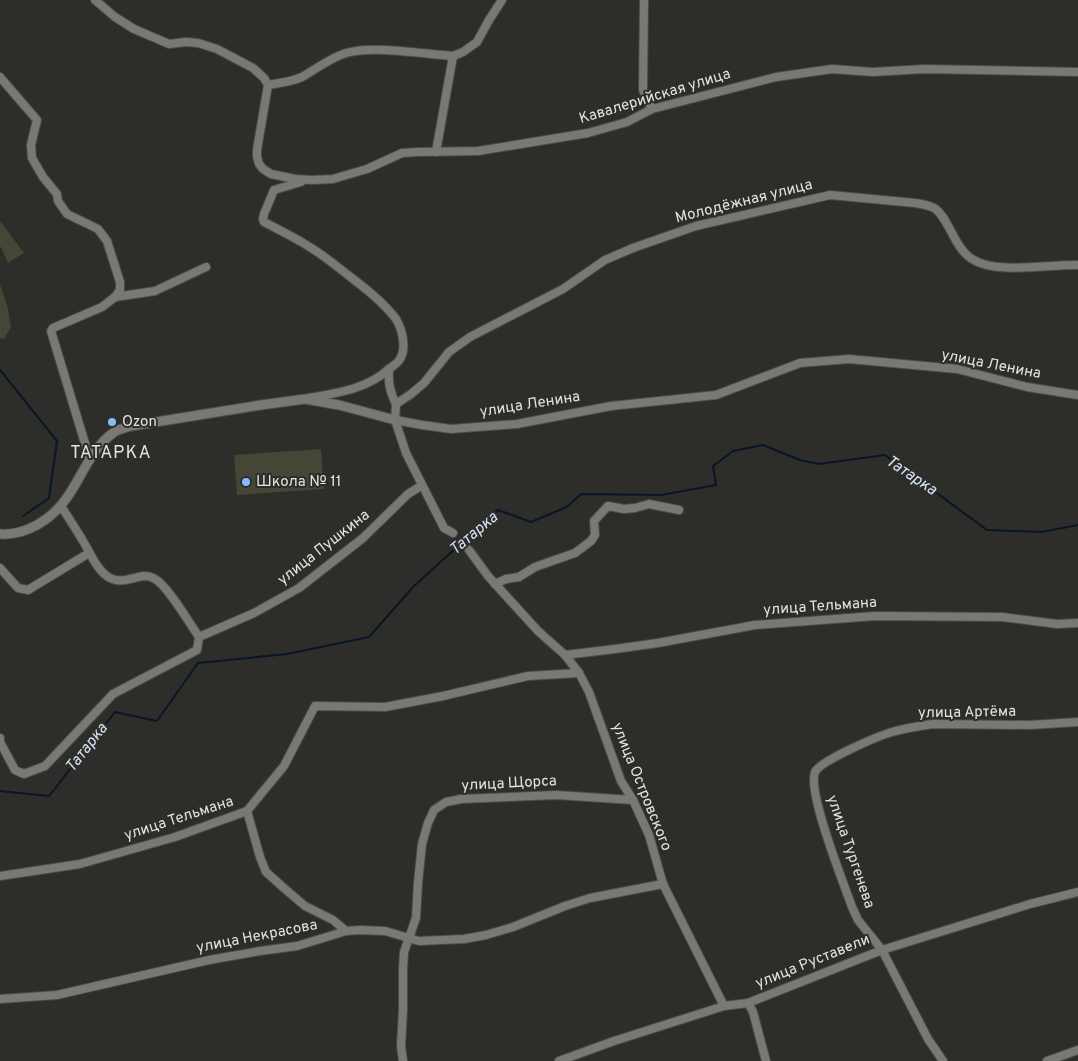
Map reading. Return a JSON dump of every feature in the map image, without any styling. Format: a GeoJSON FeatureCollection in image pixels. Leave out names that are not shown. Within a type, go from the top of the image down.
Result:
{"type":"FeatureCollection","features":[{"type":"Feature","properties":{"kind":"street"},"geometry":{"type":"LineString","coordinates":[[94,0],[134,30],[169,44],[198,43],[217,49],[253,68],[264,78],[268,85],[300,78],[346,53],[383,50],[453,56],[463,52],[477,42],[502,0]]}},
{"type":"Feature","properties":{"kind":"street"},"geometry":{"type":"LineString","coordinates":[[644,0],[643,90],[652,109]]}},
{"type":"Feature","properties":{"kind":"street"},"geometry":{"type":"LineString","coordinates":[[436,152],[453,56]]}},
{"type":"Feature","properties":{"kind":"street","name":"Кавалерийская улица"},"geometry":{"type":"LineString","coordinates":[[268,85],[257,150],[259,164],[263,169],[277,176],[312,180],[341,177],[367,169],[402,153],[478,151],[588,133],[627,122],[652,109],[776,76],[832,70],[873,72],[924,69],[1078,72]]}},
{"type":"Feature","properties":{"kind":"street"},"geometry":{"type":"LineString","coordinates":[[0,77],[37,120],[31,145],[32,158],[57,194],[58,201],[67,214],[98,229],[107,241],[120,282],[120,290],[115,297],[102,307],[53,328],[51,332],[90,460]]}},
{"type":"Feature","properties":{"kind":"street"},"geometry":{"type":"LineString","coordinates":[[305,399],[365,385],[381,376],[400,359],[403,352],[402,332],[397,321],[372,294],[308,246],[264,222],[263,218],[274,190],[290,184],[312,180]]}},
{"type":"Feature","properties":{"kind":"street","name":"Молодёжная улица"},"geometry":{"type":"LineString","coordinates":[[396,404],[424,383],[449,352],[470,338],[562,289],[605,260],[696,226],[830,195],[927,205],[941,214],[964,253],[973,260],[987,266],[1078,265]]}},
{"type":"Feature","properties":{"kind":"street"},"geometry":{"type":"LineString","coordinates":[[115,297],[155,291],[206,267]]}},
{"type":"Feature","properties":{"kind":"street","name":"улица Ленина"},"geometry":{"type":"LineString","coordinates":[[0,534],[20,532],[33,527],[50,516],[69,494],[104,441],[115,432],[131,426],[305,399],[339,405],[395,420],[451,429],[517,424],[611,406],[716,394],[800,363],[849,359],[957,370],[1027,387],[1078,395]]}},
{"type":"Feature","properties":{"kind":"street"},"geometry":{"type":"LineString","coordinates":[[389,369],[390,394],[396,404],[395,420],[406,454],[444,528],[453,533]]}},
{"type":"Feature","properties":{"kind":"street","name":"улица Пушкина"},"geometry":{"type":"LineString","coordinates":[[199,637],[254,613],[299,588],[363,538],[408,494],[421,486]]}},
{"type":"Feature","properties":{"kind":"street"},"geometry":{"type":"LineString","coordinates":[[495,584],[506,578],[519,577],[535,567],[574,553],[591,541],[595,535],[594,521],[608,506],[624,509],[650,504],[679,510]]}},
{"type":"Feature","properties":{"kind":"street"},"geometry":{"type":"LineString","coordinates":[[0,738],[0,742],[15,770],[24,774],[44,766],[113,694],[197,650],[199,637],[160,582],[154,578],[143,576],[117,580],[103,572],[60,506]]}},
{"type":"Feature","properties":{"kind":"street","name":"улица Островского"},"geometry":{"type":"LineString","coordinates":[[469,550],[495,584],[538,631],[565,655],[579,673],[589,692],[621,781],[633,800],[649,835],[663,884],[724,1006]]}},
{"type":"Feature","properties":{"kind":"street"},"geometry":{"type":"LineString","coordinates":[[0,568],[18,588],[28,590],[90,553]]}},
{"type":"Feature","properties":{"kind":"street","name":"улица Тельмана"},"geometry":{"type":"LineString","coordinates":[[565,655],[658,643],[755,625],[875,616],[1002,617],[1057,624],[1078,623]]}},
{"type":"Feature","properties":{"kind":"street","name":"улица Тельмана"},"geometry":{"type":"LineString","coordinates":[[0,876],[80,864],[175,837],[247,811],[284,766],[315,706],[385,707],[443,696],[528,676],[579,673]]}},
{"type":"Feature","properties":{"kind":"street","name":"улица Артёма"},"geometry":{"type":"LineString","coordinates":[[814,779],[815,772],[828,761],[892,732],[918,726],[933,724],[1030,726],[1078,722]]}},
{"type":"Feature","properties":{"kind":"street","name":"улица Тургенева"},"geometry":{"type":"LineString","coordinates":[[814,779],[822,822],[852,907],[858,920],[882,950],[928,1039],[943,1061]]}},
{"type":"Feature","properties":{"kind":"street","name":"улица Щорса"},"geometry":{"type":"LineString","coordinates":[[404,1061],[401,1046],[404,952],[416,918],[422,844],[434,810],[446,802],[461,799],[556,795],[633,800]]}},
{"type":"Feature","properties":{"kind":"street"},"geometry":{"type":"LineString","coordinates":[[247,811],[266,872],[305,906],[333,920],[346,931]]}},
{"type":"Feature","properties":{"kind":"street","name":"улица Некрасова"},"geometry":{"type":"LineString","coordinates":[[0,999],[57,995],[209,960],[297,946],[346,931],[385,931],[419,941],[464,939],[513,927],[590,898],[663,884]]}},
{"type":"Feature","properties":{"kind":"street","name":"улица Руставели"},"geometry":{"type":"LineString","coordinates":[[558,1061],[724,1006],[748,1003],[882,950],[1030,904],[1078,892]]}},
{"type":"Feature","properties":{"kind":"street"},"geometry":{"type":"LineString","coordinates":[[748,1003],[753,1012],[766,1061]]}},
{"type":"Feature","properties":{"kind":"street"},"geometry":{"type":"LineString","coordinates":[[1047,1061],[1078,1050]]}},
{"type":"Feature","properties":{"kind":"green space"},"geometry":{"type":"Polygon","coordinates":[[[0,221],[24,253],[8,263],[0,247],[0,221]]]}},
{"type":"Feature","properties":{"kind":"green space"},"geometry":{"type":"Polygon","coordinates":[[[0,284],[8,309],[11,327],[4,339],[0,338],[0,284]]]}},
{"type":"Feature","properties":{"kind":"green space"},"geometry":{"type":"Polygon","coordinates":[[[321,449],[324,489],[237,495],[234,455],[321,449]]]}},
{"type":"Feature","properties":{"kind":"waterway"},"geometry":{"type":"LineString","coordinates":[[0,370],[57,441],[49,498],[23,516]]}},
{"type":"Feature","properties":{"kind":"waterway","name":"Татарка"},"geometry":{"type":"LineString","coordinates":[[0,791],[49,796],[115,712],[157,721],[198,663],[287,654],[369,637],[414,586],[498,510],[531,522],[567,507],[581,494],[661,495],[716,485],[713,466],[733,451],[763,445],[800,460],[819,464],[885,455],[987,530],[1042,532],[1078,525]]}},
{"type":"Feature","properties":{"kind":"place","name":"Ozon"},"geometry":{"type":"Point","coordinates":[112,422]}},
{"type":"Feature","properties":{"kind":"place","name":"Школа № 11"},"geometry":{"type":"Point","coordinates":[246,482]}},
{"type":"Feature","properties":{"kind":"district","name":"ТАТАРКА"},"geometry":{"type":"Point","coordinates":[111,453]}}]}
